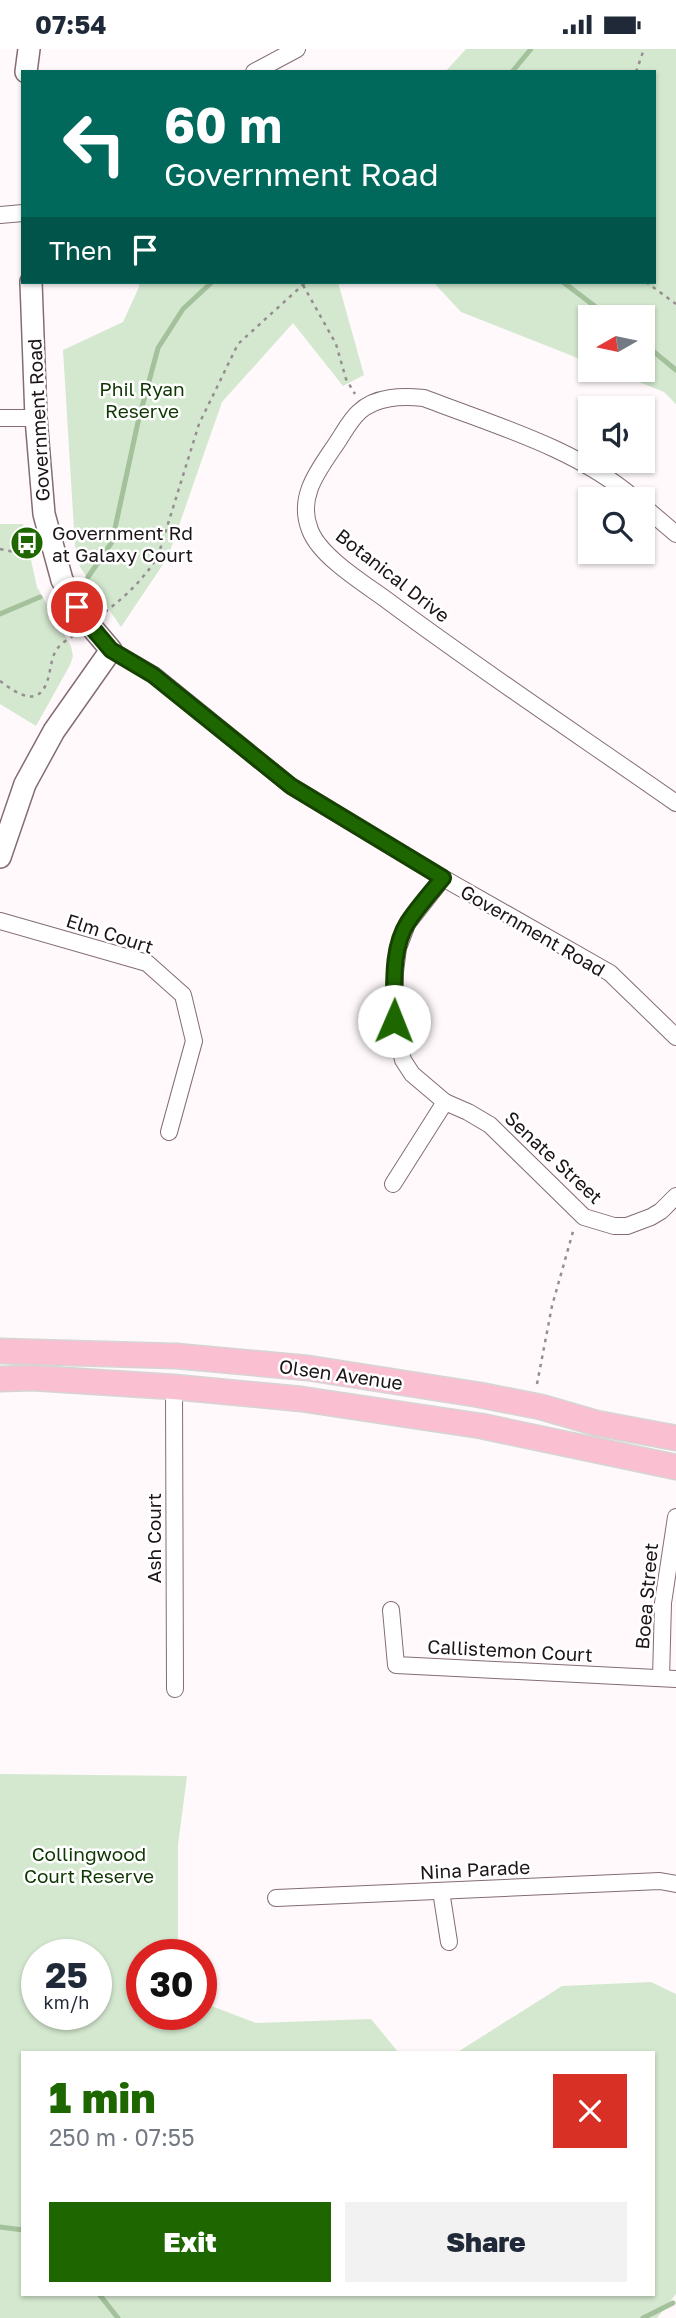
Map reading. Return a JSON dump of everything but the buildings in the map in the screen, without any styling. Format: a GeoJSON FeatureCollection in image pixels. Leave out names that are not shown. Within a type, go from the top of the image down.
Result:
{"type":"FeatureCollection","features":[{"type":"Feature","properties":{"kind":"main road","name":"Olsen Avenue"},"geometry":{"type":"LineString","coordinates":[[0,1351],[176,1356],[308,1368],[468,1392],[541,1407],[596,1423],[676,1438]]}},
{"type":"Feature","properties":{"kind":"main road","name":"Olsen Avenue"},"geometry":{"type":"LineString","coordinates":[[0,1379],[33,1378],[174,1387],[301,1399],[481,1426],[676,1467]]}},
{"type":"Feature","properties":{"kind":"street"},"geometry":{"type":"LineString","coordinates":[[26,70],[29,49]]}},
{"type":"Feature","properties":{"kind":"street"},"geometry":{"type":"LineString","coordinates":[[258,70],[297,49]]}},
{"type":"Feature","properties":{"kind":"street"},"geometry":{"type":"LineString","coordinates":[[0,215],[21,213]]}},
{"type":"Feature","properties":{"kind":"street","name":"Government Road"},"geometry":{"type":"LineString","coordinates":[[31,284],[36,418],[44,514],[62,580],[89,624],[111,650],[153,675],[291,786],[443,878],[610,973],[676,1037]]}},
{"type":"Feature","properties":{"kind":"street"},"geometry":{"type":"LineString","coordinates":[[364,409],[385,399],[405,396],[424,398],[554,449],[589,465],[619,487]]}},
{"type":"Feature","properties":{"kind":"street","name":"Botanical Drive"},"geometry":{"type":"LineString","coordinates":[[364,409],[358,412],[313,478],[307,496],[306,514],[310,530],[318,544],[351,573],[435,636],[676,803]]}},
{"type":"Feature","properties":{"kind":"street"},"geometry":{"type":"LineString","coordinates":[[0,418],[36,418]]}},
{"type":"Feature","properties":{"kind":"street"},"geometry":{"type":"LineString","coordinates":[[655,516],[676,534]]}},
{"type":"Feature","properties":{"kind":"street"},"geometry":{"type":"LineString","coordinates":[[0,857],[25,784],[54,731],[111,650]]}},
{"type":"Feature","properties":{"kind":"street","name":"Senate Street"},"geometry":{"type":"LineString","coordinates":[[443,878],[407,924],[398,948],[394,1021],[403,1059],[412,1074],[445,1102],[490,1125],[584,1217],[614,1226],[628,1226],[652,1217],[676,1196]]}},
{"type":"Feature","properties":{"kind":"street","name":"Elm Court"},"geometry":{"type":"LineString","coordinates":[[0,921],[146,963],[183,995],[194,1041],[169,1132]]}},
{"type":"Feature","properties":{"kind":"street"},"geometry":{"type":"LineString","coordinates":[[393,1184],[445,1102]]}},
{"type":"Feature","properties":{"kind":"street","name":"Ash Court"},"geometry":{"type":"LineString","coordinates":[[174,1387],[175,1689]]}},
{"type":"Feature","properties":{"kind":"street","name":"Boea Street"},"geometry":{"type":"LineString","coordinates":[[668,1678],[663,1603],[676,1517]]}},
{"type":"Feature","properties":{"kind":"street","name":"Callistemon Court"},"geometry":{"type":"LineString","coordinates":[[391,1610],[396,1665],[668,1678]]}},
{"type":"Feature","properties":{"kind":"street","name":"Nina Parade"},"geometry":{"type":"LineString","coordinates":[[276,1898],[660,1881],[676,1884]]}},
{"type":"Feature","properties":{"kind":"street"},"geometry":{"type":"LineString","coordinates":[[440,1891],[449,1942]]}},
{"type":"Feature","properties":{"kind":"path"},"geometry":{"type":"LineString","coordinates":[[637,70],[644,49]]}},
{"type":"Feature","properties":{"kind":"path"},"geometry":{"type":"LineString","coordinates":[[0,681],[24,697],[38,694],[47,684],[58,647],[135,586],[149,571],[158,557],[199,424],[238,344],[303,284]]}},
{"type":"Feature","properties":{"kind":"path"},"geometry":{"type":"LineString","coordinates":[[305,284],[336,344],[346,379],[364,409]]}},
{"type":"Feature","properties":{"kind":"path"},"geometry":{"type":"LineString","coordinates":[[649,284],[676,304]]}},
{"type":"Feature","properties":{"kind":"path"},"geometry":{"type":"LineString","coordinates":[[0,549],[24,554],[31,553],[30,547],[52,544]]}},
{"type":"Feature","properties":{"kind":"path"},"geometry":{"type":"LineString","coordinates":[[537,1384],[552,1306],[574,1228],[584,1217]]}},
{"type":"Feature","properties":{"kind":"green space"},"geometry":{"type":"Polygon","coordinates":[[[466,49],[676,49],[676,404],[664,392],[639,382],[655,382],[655,305],[578,305],[578,358],[461,312],[435,284],[656,284],[656,70],[447,70],[466,49]]]}},
{"type":"Feature","properties":{"kind":"green space","name":"Phil Ryan Reserve"},"geometry":{"type":"Polygon","coordinates":[[[139,284],[339,284],[364,375],[343,386],[293,323],[222,402],[168,557],[121,627],[80,567],[75,546],[63,350],[123,322],[139,284]]]}},
{"type":"Feature","properties":{"kind":"green space"},"geometry":{"type":"Polygon","coordinates":[[[0,524],[23,524],[37,587],[71,646],[73,656],[36,726],[0,704],[0,524]]]}},
{"type":"Feature","properties":{"kind":"green space","name":"Collingwood Court Reserve"},"geometry":{"type":"Polygon","coordinates":[[[0,1774],[187,1776],[178,1845],[178,1939],[126,1939],[126,2030],[217,2030],[217,2008],[256,2023],[371,2019],[397,2051],[21,2051],[21,2296],[655,2296],[655,2051],[459,2051],[562,1986],[651,1982],[676,1994],[676,2294],[657,2318],[0,2318],[0,1774]]]}},
{"type":"Feature","properties":{"kind":"waterway"},"geometry":{"type":"LineString","coordinates":[[514,70],[531,49]]}},
{"type":"Feature","properties":{"kind":"waterway"},"geometry":{"type":"LineString","coordinates":[[88,577],[112,542],[138,422],[158,348],[183,309],[210,284]]}},
{"type":"Feature","properties":{"kind":"waterway"},"geometry":{"type":"LineString","coordinates":[[566,284],[593,305]]}},
{"type":"Feature","properties":{"kind":"waterway"},"geometry":{"type":"LineString","coordinates":[[655,353],[676,370]]}},
{"type":"Feature","properties":{"kind":"waterway"},"geometry":{"type":"LineString","coordinates":[[0,614],[40,597]]}},
{"type":"Feature","properties":{"kind":"waterway"},"geometry":{"type":"LineString","coordinates":[[0,2227],[21,2230]]}},
{"type":"Feature","properties":{"kind":"waterway"},"geometry":{"type":"LineString","coordinates":[[101,2296],[118,2318]]}},
{"type":"Feature","properties":{"kind":"waterway"},"geometry":{"type":"LineString","coordinates":[[643,2318],[673,2303]]}},
{"type":"Feature","properties":{"kind":"place","name":"Government Rd at Galaxy Court"},"geometry":{"type":"Point","coordinates":[27,543]}},
{"type":"Feature","properties":{"kind":"route"},"geometry":{"type":"LineString","coordinates":[[77,607],[111,650],[153,675],[291,786],[443,878],[407,924],[398,948],[394,1021]]}}]}
